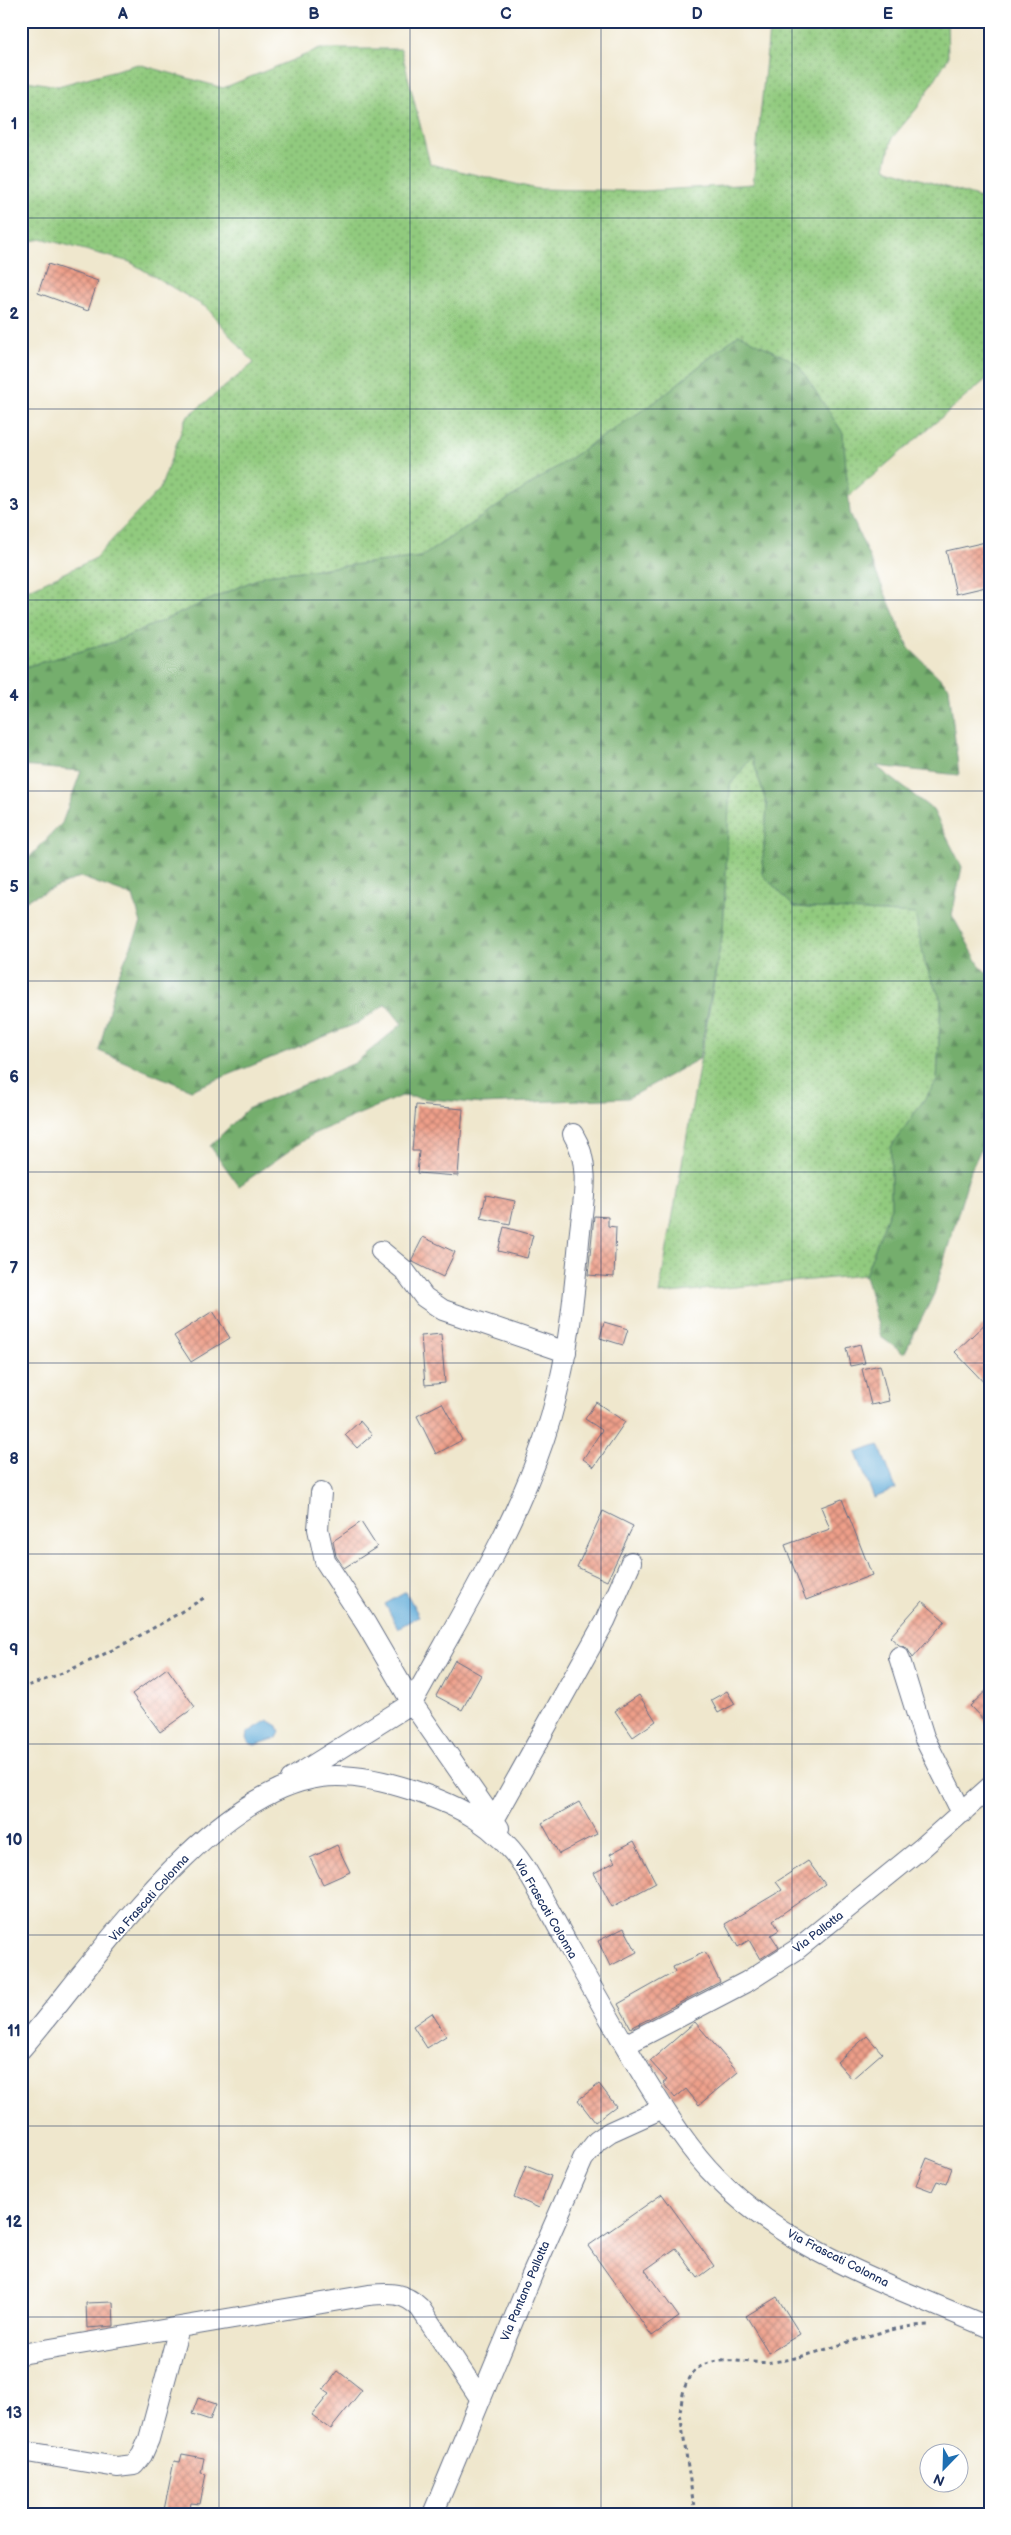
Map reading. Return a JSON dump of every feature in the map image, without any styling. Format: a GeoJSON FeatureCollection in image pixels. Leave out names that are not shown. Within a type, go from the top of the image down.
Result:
{"type":"FeatureCollection","features":[{"type":"Feature","properties":{"kind":"street"},"geometry":{"type":"LineString","coordinates":[[236,1813],[412,1702],[510,1521],[529,1481],[551,1416],[566,1352],[573,1306],[585,1170],[580,1147],[573,1134]]}},
{"type":"Feature","properties":{"kind":"street"},"geometry":{"type":"LineString","coordinates":[[381,1252],[404,1270],[424,1296],[443,1310],[566,1352]]}},
{"type":"Feature","properties":{"kind":"street"},"geometry":{"type":"LineString","coordinates":[[321,1493],[318,1529],[325,1561],[366,1624],[412,1702],[494,1820],[526,1870]]}},
{"type":"Feature","properties":{"kind":"street"},"geometry":{"type":"LineString","coordinates":[[494,1820],[605,1621],[631,1562]]}},
{"type":"Feature","properties":{"kind":"street"},"geometry":{"type":"LineString","coordinates":[[898,1657],[924,1737],[962,1813]]}},
{"type":"Feature","properties":{"kind":"street","name":"Via Frascati Colonna"},"geometry":{"type":"LineString","coordinates":[[21,2049],[161,1882],[196,1846],[236,1813],[279,1789],[312,1779],[342,1776],[381,1781],[446,1801],[473,1815],[507,1846],[526,1870],[625,2046],[663,2108],[687,2142],[717,2178],[777,2226],[845,2264],[990,2328]]}},
{"type":"Feature","properties":{"kind":"street","name":"Via Pallotta"},"geometry":{"type":"LineString","coordinates":[[625,2046],[748,1981],[796,1950],[962,1813],[990,1787]]}},
{"type":"Feature","properties":{"kind":"street","name":"Via Pantano Pallotta"},"geometry":{"type":"LineString","coordinates":[[433,2514],[480,2398],[583,2159],[597,2141],[610,2132],[663,2108]]}},
{"type":"Feature","properties":{"kind":"street"},"geometry":{"type":"LineString","coordinates":[[21,2354],[369,2295],[396,2293],[409,2298],[420,2308],[480,2398]]}},
{"type":"Feature","properties":{"kind":"street"},"geometry":{"type":"LineString","coordinates":[[21,2450],[117,2467],[134,2465],[142,2455],[149,2439],[179,2328]]}},
{"type":"Feature","properties":{"kind":"path"},"geometry":{"type":"LineString","coordinates":[[21,1688],[70,1670],[136,1637],[207,1596]]}},
{"type":"Feature","properties":{"kind":"path"},"geometry":{"type":"LineString","coordinates":[[695,2514],[680,2413],[682,2398],[688,2380],[699,2367],[718,2362],[773,2362],[796,2358],[878,2332],[934,2325]]}},
{"type":"Feature","properties":{"kind":"green space"},"geometry":{"type":"Polygon","coordinates":[[[770,21],[947,21],[948,58],[918,107],[892,138],[885,168],[990,201],[990,376],[848,497],[843,433],[739,334],[655,402],[421,557],[266,575],[114,642],[21,668],[21,593],[94,559],[160,489],[186,418],[254,363],[207,308],[130,262],[44,239],[21,242],[21,80],[58,86],[138,64],[223,88],[320,49],[401,49],[430,164],[537,189],[644,191],[753,184],[770,21]]]}},
{"type":"Feature","properties":{"kind":"green space"},"geometry":{"type":"Polygon","coordinates":[[[739,334],[797,363],[843,433],[850,513],[909,648],[949,687],[959,775],[876,766],[933,810],[962,867],[952,915],[980,966],[990,976],[990,1130],[971,1170],[934,1294],[904,1354],[881,1337],[865,1275],[891,1207],[891,1147],[937,1081],[941,1000],[925,964],[915,914],[794,907],[762,874],[767,806],[752,757],[730,785],[723,931],[699,1059],[628,1098],[482,1104],[401,1096],[313,1134],[239,1186],[210,1146],[247,1109],[355,1063],[402,1024],[386,1004],[358,1023],[191,1090],[99,1051],[116,981],[141,923],[133,896],[80,877],[21,902],[23,864],[62,823],[81,771],[21,766],[21,668],[114,642],[266,575],[421,557],[655,402],[739,334]]]}},
{"type":"Feature","properties":{"kind":"green space"},"geometry":{"type":"Polygon","coordinates":[[[752,756],[767,806],[762,873],[794,907],[916,913],[925,964],[941,1000],[937,1081],[891,1147],[891,1207],[865,1275],[659,1294],[723,931],[730,785],[752,756]]]}},
{"type":"Feature","properties":{"kind":"water"},"geometry":{"type":"Polygon","coordinates":[[[879,1445],[896,1489],[874,1498],[856,1453],[879,1445]]]}},
{"type":"Feature","properties":{"kind":"water"},"geometry":{"type":"Polygon","coordinates":[[[406,1592],[419,1616],[398,1628],[385,1604],[406,1592]]]}},
{"type":"Feature","properties":{"kind":"water"},"geometry":{"type":"Polygon","coordinates":[[[268,1720],[278,1726],[280,1732],[277,1738],[255,1745],[249,1743],[246,1738],[247,1733],[268,1720]]]}},
{"type":"Feature","properties":{"kind":"building"},"geometry":{"type":"Polygon","coordinates":[[[48,264],[98,281],[88,311],[38,293],[48,264]]]}},
{"type":"Feature","properties":{"kind":"building"},"geometry":{"type":"Polygon","coordinates":[[[990,541],[990,586],[956,594],[946,551],[990,541]]]}},
{"type":"Feature","properties":{"kind":"building"},"geometry":{"type":"Polygon","coordinates":[[[416,1105],[463,1109],[458,1176],[417,1173],[419,1151],[412,1151],[416,1105]]]}},
{"type":"Feature","properties":{"kind":"building"},"geometry":{"type":"Polygon","coordinates":[[[486,1195],[515,1201],[510,1224],[481,1218],[486,1195]]]}},
{"type":"Feature","properties":{"kind":"building"},"geometry":{"type":"Polygon","coordinates":[[[594,1216],[608,1217],[608,1226],[616,1227],[614,1277],[588,1275],[594,1216]]]}},
{"type":"Feature","properties":{"kind":"building"},"geometry":{"type":"Polygon","coordinates":[[[504,1227],[533,1235],[527,1258],[498,1251],[504,1227]]]}},
{"type":"Feature","properties":{"kind":"building"},"geometry":{"type":"Polygon","coordinates":[[[423,1237],[455,1252],[443,1277],[411,1261],[423,1237]]]}},
{"type":"Feature","properties":{"kind":"building"},"geometry":{"type":"Polygon","coordinates":[[[213,1311],[230,1338],[191,1362],[174,1336],[213,1311]]]}},
{"type":"Feature","properties":{"kind":"building"},"geometry":{"type":"Polygon","coordinates":[[[990,1319],[990,1389],[955,1352],[990,1319]]]}},
{"type":"Feature","properties":{"kind":"building"},"geometry":{"type":"Polygon","coordinates":[[[604,1322],[628,1329],[623,1345],[600,1338],[604,1322]]]}},
{"type":"Feature","properties":{"kind":"building"},"geometry":{"type":"Polygon","coordinates":[[[441,1334],[445,1383],[425,1385],[421,1336],[441,1334]]]}},
{"type":"Feature","properties":{"kind":"building"},"geometry":{"type":"Polygon","coordinates":[[[860,1344],[865,1363],[850,1366],[846,1348],[860,1344]]]}},
{"type":"Feature","properties":{"kind":"building"},"geometry":{"type":"Polygon","coordinates":[[[880,1365],[889,1401],[871,1405],[862,1369],[880,1365]]]}},
{"type":"Feature","properties":{"kind":"building"},"geometry":{"type":"Polygon","coordinates":[[[596,1402],[625,1422],[594,1467],[583,1459],[602,1430],[585,1419],[596,1402]]]}},
{"type":"Feature","properties":{"kind":"building"},"geometry":{"type":"Polygon","coordinates":[[[442,1403],[462,1440],[436,1454],[417,1416],[442,1403]]]}},
{"type":"Feature","properties":{"kind":"building"},"geometry":{"type":"Polygon","coordinates":[[[360,1421],[372,1435],[357,1448],[345,1435],[360,1421]]]}},
{"type":"Feature","properties":{"kind":"building"},"geometry":{"type":"Polygon","coordinates":[[[842,1499],[872,1575],[806,1600],[785,1545],[830,1529],[821,1507],[842,1499]]]}},
{"type":"Feature","properties":{"kind":"building"},"geometry":{"type":"Polygon","coordinates":[[[603,1511],[633,1526],[607,1581],[577,1567],[603,1511]]]}},
{"type":"Feature","properties":{"kind":"building"},"geometry":{"type":"Polygon","coordinates":[[[361,1522],[377,1547],[344,1568],[336,1556],[333,1541],[361,1522]]]}},
{"type":"Feature","properties":{"kind":"building"},"geometry":{"type":"Polygon","coordinates":[[[922,1601],[945,1621],[913,1658],[907,1648],[899,1645],[890,1637],[922,1601]]]}},
{"type":"Feature","properties":{"kind":"building"},"geometry":{"type":"Polygon","coordinates":[[[455,1660],[481,1675],[462,1710],[436,1696],[455,1660]]]}},
{"type":"Feature","properties":{"kind":"building"},"geometry":{"type":"Polygon","coordinates":[[[167,1668],[195,1707],[160,1732],[132,1694],[167,1668]]]}},
{"type":"Feature","properties":{"kind":"building"},"geometry":{"type":"Polygon","coordinates":[[[990,1687],[990,1727],[970,1706],[990,1687]]]}},
{"type":"Feature","properties":{"kind":"building"},"geometry":{"type":"Polygon","coordinates":[[[727,1691],[735,1704],[718,1713],[711,1700],[727,1691]]]}},
{"type":"Feature","properties":{"kind":"building"},"geometry":{"type":"Polygon","coordinates":[[[639,1695],[656,1721],[633,1737],[615,1711],[639,1695]]]}},
{"type":"Feature","properties":{"kind":"building"},"geometry":{"type":"Polygon","coordinates":[[[579,1802],[597,1834],[559,1854],[542,1823],[579,1802]]]}},
{"type":"Feature","properties":{"kind":"building"},"geometry":{"type":"Polygon","coordinates":[[[634,1841],[656,1883],[612,1907],[594,1873],[615,1862],[610,1854],[634,1841]]]}},
{"type":"Feature","properties":{"kind":"building"},"geometry":{"type":"Polygon","coordinates":[[[337,1845],[350,1872],[323,1884],[310,1858],[337,1845]]]}},
{"type":"Feature","properties":{"kind":"building"},"geometry":{"type":"Polygon","coordinates":[[[808,1861],[825,1884],[773,1920],[779,1930],[771,1935],[779,1947],[760,1959],[749,1940],[738,1947],[725,1924],[782,1890],[776,1882],[808,1861]]]}},
{"type":"Feature","properties":{"kind":"building"},"geometry":{"type":"Polygon","coordinates":[[[624,1928],[637,1952],[610,1966],[598,1941],[624,1928]]]}},
{"type":"Feature","properties":{"kind":"building"},"geometry":{"type":"Polygon","coordinates":[[[705,1952],[720,1982],[631,2028],[618,2004],[675,1972],[673,1967],[705,1952]]]}},
{"type":"Feature","properties":{"kind":"building"},"geometry":{"type":"Polygon","coordinates":[[[432,2013],[446,2036],[427,2048],[413,2026],[432,2013]]]}},
{"type":"Feature","properties":{"kind":"building"},"geometry":{"type":"Polygon","coordinates":[[[695,2022],[738,2072],[699,2105],[686,2089],[675,2098],[663,2083],[667,2080],[650,2061],[695,2022]]]}},
{"type":"Feature","properties":{"kind":"building"},"geometry":{"type":"Polygon","coordinates":[[[867,2036],[882,2053],[852,2079],[837,2062],[867,2036]]]}},
{"type":"Feature","properties":{"kind":"building"},"geometry":{"type":"Polygon","coordinates":[[[599,2084],[616,2106],[595,2122],[578,2100],[599,2084]]]}},
{"type":"Feature","properties":{"kind":"building"},"geometry":{"type":"Polygon","coordinates":[[[927,2158],[952,2168],[946,2184],[937,2181],[932,2191],[916,2185],[927,2158]]]}},
{"type":"Feature","properties":{"kind":"building"},"geometry":{"type":"Polygon","coordinates":[[[526,2166],[551,2176],[539,2208],[514,2197],[526,2166]]]}},
{"type":"Feature","properties":{"kind":"building"},"geometry":{"type":"Polygon","coordinates":[[[662,2194],[714,2266],[698,2278],[676,2248],[645,2270],[679,2317],[652,2336],[588,2246],[662,2194]]]}},
{"type":"Feature","properties":{"kind":"building"},"geometry":{"type":"Polygon","coordinates":[[[777,2297],[800,2334],[769,2353],[746,2316],[777,2297]]]}},
{"type":"Feature","properties":{"kind":"building"},"geometry":{"type":"Polygon","coordinates":[[[113,2302],[114,2326],[87,2328],[86,2303],[113,2302]]]}},
{"type":"Feature","properties":{"kind":"building"},"geometry":{"type":"Polygon","coordinates":[[[338,2371],[362,2390],[331,2429],[312,2415],[329,2394],[323,2390],[338,2371]]]}},
{"type":"Feature","properties":{"kind":"building"},"geometry":{"type":"Polygon","coordinates":[[[198,2398],[216,2404],[210,2420],[192,2414],[198,2398]]]}},
{"type":"Feature","properties":{"kind":"building"},"geometry":{"type":"Polygon","coordinates":[[[182,2454],[204,2458],[201,2473],[206,2474],[200,2504],[191,2503],[189,2514],[164,2510],[174,2461],[180,2462],[182,2454]]]}}]}
